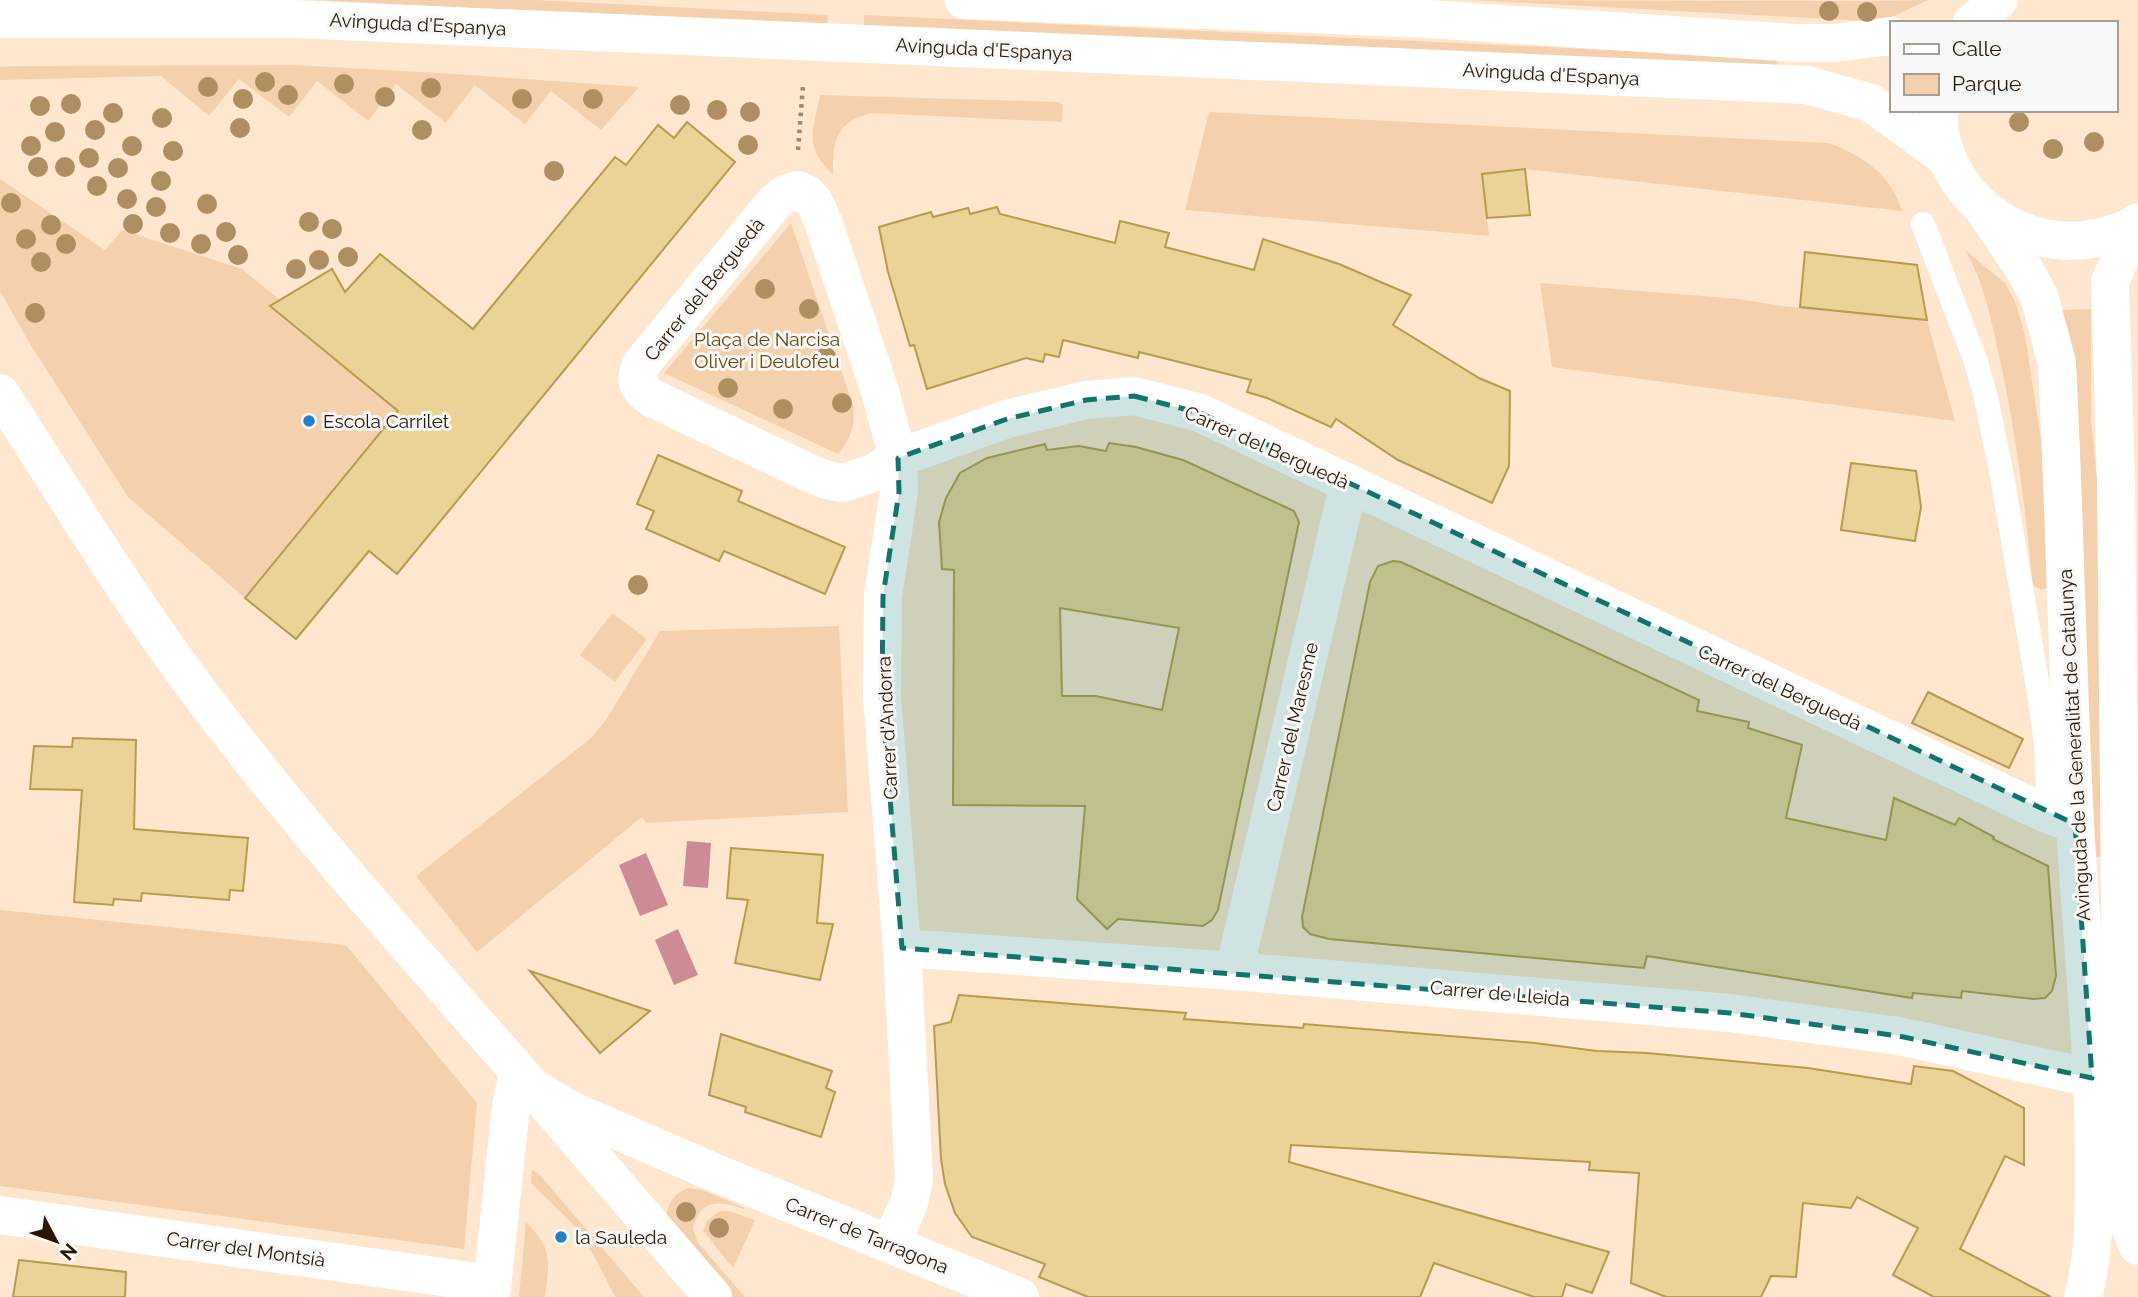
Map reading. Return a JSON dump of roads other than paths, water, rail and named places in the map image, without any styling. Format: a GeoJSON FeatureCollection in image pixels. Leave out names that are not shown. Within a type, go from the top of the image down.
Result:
{"type":"FeatureCollection","features":[{"type":"Feature","properties":{"kind":"street"},"geometry":{"type":"LineString","coordinates":[[964,0],[1427,19],[1795,43],[1834,43],[1890,36]]}},
{"type":"Feature","properties":{"kind":"street"},"geometry":{"type":"LineString","coordinates":[[1974,21],[1999,0]]}},
{"type":"Feature","properties":{"kind":"street","name":"Avinguda d'Espanya"},"geometry":{"type":"LineString","coordinates":[[0,19],[294,19],[1807,85],[1871,103],[1948,159]]}},
{"type":"Feature","properties":{"kind":"street"},"geometry":{"type":"LineString","coordinates":[[1939,112],[1942,140],[1958,178],[1985,211],[1998,220],[2019,231],[2057,241],[2104,237],[2138,222]]}},
{"type":"Feature","properties":{"kind":"street","name":"Carrer d'Andorra"},"geometry":{"type":"LineString","coordinates":[[798,190],[807,194],[814,202],[822,219],[880,391],[898,458],[899,492],[883,596],[882,697],[902,948],[914,1180],[909,1203],[891,1244]]}},
{"type":"Feature","properties":{"kind":"street","name":"Carrer del Berguedà"},"geometry":{"type":"LineString","coordinates":[[798,190],[787,193],[775,202],[643,362],[637,373],[637,383],[652,398],[827,480],[843,483],[873,473],[898,458],[1007,419],[1086,400],[1134,396],[1200,413],[2062,819]]}},
{"type":"Feature","properties":{"kind":"street","name":"Avinguda de la Generalitat de Catalunya"},"geometry":{"type":"LineString","coordinates":[[1985,211],[2039,296],[2057,363],[2062,819],[2092,1078],[2094,1214],[2088,1277],[2083,1297]]}},
{"type":"Feature","properties":{"kind":"street","name":"Avinguda de la Generalitat de Catalunya"},"geometry":{"type":"LineString","coordinates":[[2138,229],[2122,253],[2110,282],[2116,482],[2123,1209],[2138,1246]]}},
{"type":"Feature","properties":{"kind":"street"},"geometry":{"type":"LineString","coordinates":[[0,393],[134,602],[196,688],[313,835],[472,1022],[515,1089],[597,1163],[713,1297]]}},
{"type":"Feature","properties":{"kind":"street","name":"Carrer del Maresme"},"geometry":{"type":"LineString","coordinates":[[1234,971],[1349,483]]}},
{"type":"Feature","properties":{"kind":"street","name":"Carrer de Lleida"},"geometry":{"type":"LineString","coordinates":[[902,948],[1234,971],[1730,1013],[1899,1036],[2092,1078]]}},
{"type":"Feature","properties":{"kind":"street"},"geometry":{"type":"LineString","coordinates":[[492,1290],[515,1089]]}},
{"type":"Feature","properties":{"kind":"street","name":"Carrer de Tarragona"},"geometry":{"type":"LineString","coordinates":[[515,1089],[548,1098],[713,1172],[1020,1297]]}},
{"type":"Feature","properties":{"kind":"street","name":"Carrer de Tarragona"},"geometry":{"type":"LineString","coordinates":[[597,1163],[603,1143],[636,1148],[705,1172],[713,1172]]}},
{"type":"Feature","properties":{"kind":"street","name":"Carrer del Montsià"},"geometry":{"type":"LineString","coordinates":[[0,1216],[492,1290]]}},
{"type":"Feature","properties":{"kind":"lane"},"geometry":{"type":"LineString","coordinates":[[1923,224],[1976,362],[1989,411],[2046,743],[2062,819]]}},
{"type":"Feature","properties":{"kind":"place","name":"Escola Carrilet"},"geometry":{"type":"Point","coordinates":[309,421]}},
{"type":"Feature","properties":{"kind":"place","name":"la Sauleda"},"geometry":{"type":"Point","coordinates":[561,1237]}},
{"type":"Feature","properties":{"kind":"park label","name":"Plaça de Narcisa Oliver i Deulofeu"},"geometry":{"type":"Point","coordinates":[767,350]}}]}
